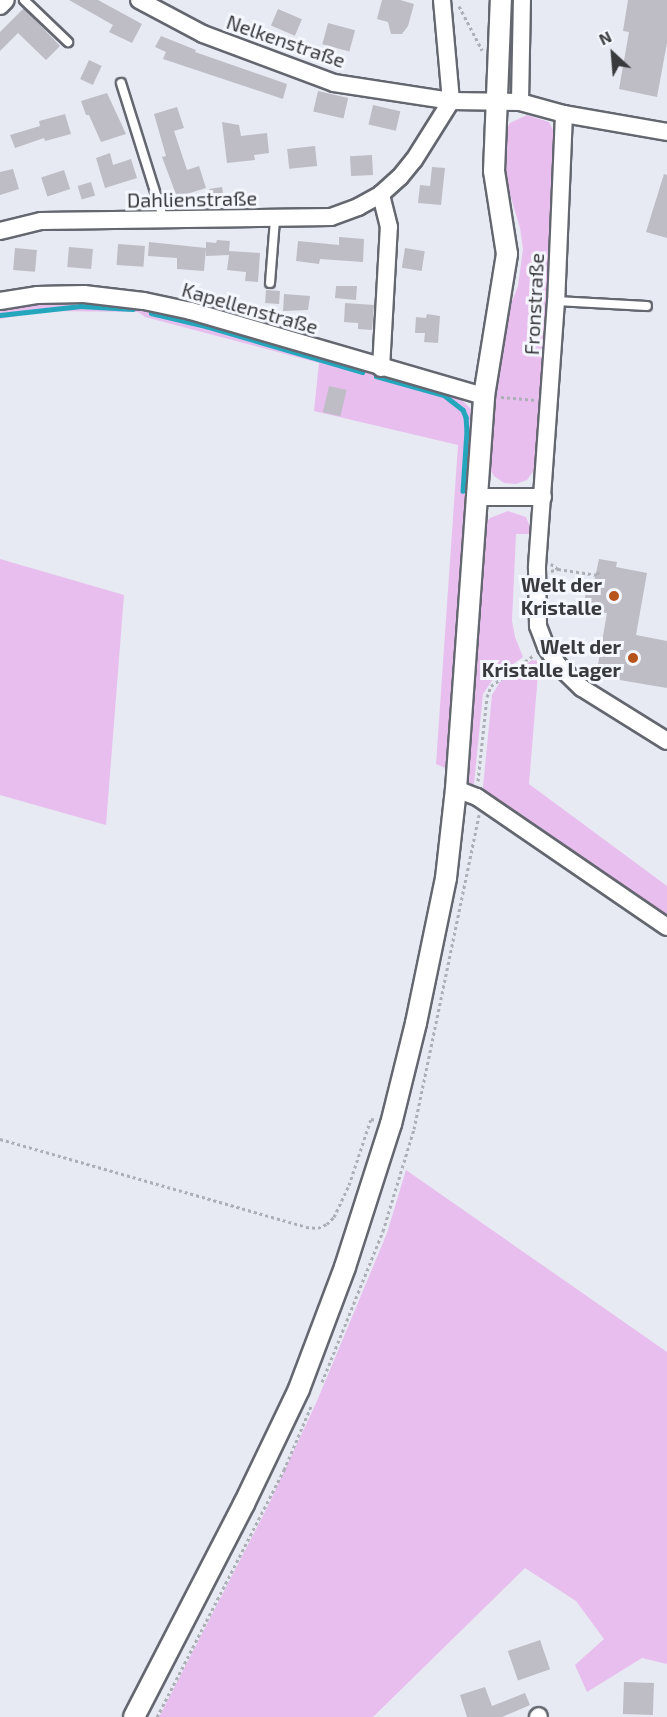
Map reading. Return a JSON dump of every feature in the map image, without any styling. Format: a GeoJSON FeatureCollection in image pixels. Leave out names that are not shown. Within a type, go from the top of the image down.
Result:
{"type":"FeatureCollection","features":[{"type":"Feature","properties":{"kind":"street"},"geometry":{"type":"LineString","coordinates":[[0,6],[6,0]]}},
{"type":"Feature","properties":{"kind":"street","name":"Nelkenstraße"},"geometry":{"type":"LineString","coordinates":[[139,0],[203,34],[334,83],[451,101],[520,102],[564,114],[667,132]]}},
{"type":"Feature","properties":{"kind":"street"},"geometry":{"type":"LineString","coordinates":[[442,0],[451,101]]}},
{"type":"Feature","properties":{"kind":"street"},"geometry":{"type":"LineString","coordinates":[[134,1717],[244,1504],[294,1399],[345,1267],[391,1124],[416,1023],[446,878],[456,789],[484,396],[507,254],[494,171],[499,100],[501,0]]}},
{"type":"Feature","properties":{"kind":"street"},"geometry":{"type":"LineString","coordinates":[[520,102],[522,0]]}},
{"type":"Feature","properties":{"kind":"street","name":"Dahlienstraße"},"geometry":{"type":"LineString","coordinates":[[0,231],[41,221],[331,217],[381,194],[414,160],[451,101]]}},
{"type":"Feature","properties":{"kind":"street","name":"Fronstraße"},"geometry":{"type":"LineString","coordinates":[[564,114],[556,301],[536,593],[538,626],[546,647],[558,666],[582,688],[667,741]]}},
{"type":"Feature","properties":{"kind":"street"},"geometry":{"type":"LineString","coordinates":[[381,194],[389,227],[381,368]]}},
{"type":"Feature","properties":{"kind":"street","name":"Kapellenstraße"},"geometry":{"type":"LineString","coordinates":[[0,300],[38,295],[84,294],[144,301],[191,311],[381,368],[484,396]]}},
{"type":"Feature","properties":{"kind":"street"},"geometry":{"type":"LineString","coordinates":[[477,497],[543,496]]}},
{"type":"Feature","properties":{"kind":"street"},"geometry":{"type":"LineString","coordinates":[[456,789],[477,797],[667,927]]}},
{"type":"Feature","properties":{"kind":"lane"},"geometry":{"type":"LineString","coordinates":[[24,0],[68,42]]}},
{"type":"Feature","properties":{"kind":"lane"},"geometry":{"type":"LineString","coordinates":[[121,83],[164,220]]}},
{"type":"Feature","properties":{"kind":"lane"},"geometry":{"type":"LineString","coordinates":[[270,284],[275,219]]}},
{"type":"Feature","properties":{"kind":"lane"},"geometry":{"type":"LineString","coordinates":[[556,301],[647,306]]}},
{"type":"Feature","properties":{"kind":"path"},"geometry":{"type":"LineString","coordinates":[[454,0],[485,56]]}},
{"type":"Feature","properties":{"kind":"path"},"geometry":{"type":"LineString","coordinates":[[484,396],[550,400]]}},
{"type":"Feature","properties":{"kind":"path"},"geometry":{"type":"LineString","coordinates":[[558,569],[598,575],[598,572]]}},
{"type":"Feature","properties":{"kind":"path"},"geometry":{"type":"LineString","coordinates":[[477,797],[487,697],[491,686],[546,647]]}},
{"type":"Feature","properties":{"kind":"path"},"geometry":{"type":"LineString","coordinates":[[0,1139],[306,1227],[318,1228],[327,1224],[334,1216],[349,1185],[371,1119]]}},
{"type":"Feature","properties":{"kind":"shaded area"},"geometry":{"type":"Polygon","coordinates":[[[527,115],[549,122],[556,136],[538,464],[527,480],[516,484],[504,483],[494,476],[488,466],[489,423],[504,321],[518,286],[523,249],[503,160],[504,134],[510,123],[527,115]]]}},
{"type":"Feature","properties":{"kind":"shaded area"},"geometry":{"type":"Polygon","coordinates":[[[60,300],[147,305],[455,394],[471,409],[475,419],[450,770],[436,764],[458,445],[314,411],[319,363],[145,317],[138,312],[45,311],[0,319],[0,308],[60,300]]]}},
{"type":"Feature","properties":{"kind":"shaded area"},"geometry":{"type":"Polygon","coordinates":[[[508,511],[526,517],[533,534],[516,534],[512,621],[515,637],[523,657],[493,679],[483,694],[474,784],[471,786],[464,779],[483,527],[490,518],[508,511]]]}},
{"type":"Feature","properties":{"kind":"shaded area"},"geometry":{"type":"Polygon","coordinates":[[[0,559],[124,595],[106,825],[0,795],[0,559]]]}},
{"type":"Feature","properties":{"kind":"shaded area"},"geometry":{"type":"Polygon","coordinates":[[[532,660],[539,661],[529,784],[667,886],[667,915],[488,794],[483,787],[492,695],[500,682],[532,660]]]}},
{"type":"Feature","properties":{"kind":"shaded area"},"geometry":{"type":"Polygon","coordinates":[[[406,1170],[667,1352],[667,1664],[642,1658],[587,1692],[575,1665],[604,1639],[576,1601],[525,1568],[373,1717],[159,1717],[267,1508],[317,1401],[387,1233],[406,1170]]]}},
{"type":"Feature","properties":{"kind":"building"},"geometry":{"type":"Polygon","coordinates":[[[69,0],[98,0],[142,24],[132,43],[109,32],[113,25],[69,0]]]}},
{"type":"Feature","properties":{"kind":"building"},"geometry":{"type":"Polygon","coordinates":[[[382,0],[400,0],[414,4],[408,26],[402,34],[391,34],[388,22],[377,19],[382,0]]]}},
{"type":"Feature","properties":{"kind":"building"},"geometry":{"type":"Polygon","coordinates":[[[628,0],[667,0],[667,43],[657,97],[619,89],[629,32],[623,31],[628,0]]]}},
{"type":"Feature","properties":{"kind":"building"},"geometry":{"type":"Polygon","coordinates":[[[24,8],[60,46],[46,60],[18,33],[0,51],[0,32],[24,8]]]}},
{"type":"Feature","properties":{"kind":"building"},"geometry":{"type":"Polygon","coordinates":[[[278,9],[302,19],[295,36],[271,26],[278,9]]]}},
{"type":"Feature","properties":{"kind":"building"},"geometry":{"type":"Polygon","coordinates":[[[328,23],[355,30],[349,51],[322,44],[328,23]]]}},
{"type":"Feature","properties":{"kind":"building"},"geometry":{"type":"Polygon","coordinates":[[[161,36],[196,50],[195,52],[287,84],[283,99],[163,59],[166,52],[155,47],[161,36]]]}},
{"type":"Feature","properties":{"kind":"building"},"geometry":{"type":"Polygon","coordinates":[[[89,60],[102,66],[93,85],[80,79],[89,60]]]}},
{"type":"Feature","properties":{"kind":"building"},"geometry":{"type":"Polygon","coordinates":[[[318,91],[348,98],[343,118],[313,111],[318,91]]]}},
{"type":"Feature","properties":{"kind":"building"},"geometry":{"type":"Polygon","coordinates":[[[107,93],[126,134],[101,142],[81,101],[107,93]]]}},
{"type":"Feature","properties":{"kind":"building"},"geometry":{"type":"Polygon","coordinates":[[[373,105],[400,111],[396,131],[369,124],[373,105]]]}},
{"type":"Feature","properties":{"kind":"building"},"geometry":{"type":"Polygon","coordinates":[[[177,107],[184,128],[174,131],[187,170],[199,166],[206,188],[177,197],[162,157],[166,156],[154,114],[177,107]]]}},
{"type":"Feature","properties":{"kind":"building"},"geometry":{"type":"Polygon","coordinates":[[[65,114],[71,134],[45,141],[44,138],[15,148],[10,135],[40,126],[39,121],[65,114]]]}},
{"type":"Feature","properties":{"kind":"building"},"geometry":{"type":"Polygon","coordinates":[[[222,122],[239,125],[241,136],[267,133],[269,153],[254,155],[255,160],[227,163],[222,122]]]}},
{"type":"Feature","properties":{"kind":"building"},"geometry":{"type":"Polygon","coordinates":[[[315,146],[317,166],[289,169],[287,149],[315,146]]]}},
{"type":"Feature","properties":{"kind":"building"},"geometry":{"type":"Polygon","coordinates":[[[110,153],[113,165],[131,159],[137,178],[105,188],[96,158],[110,153]]]}},
{"type":"Feature","properties":{"kind":"building"},"geometry":{"type":"Polygon","coordinates":[[[372,155],[373,175],[351,176],[350,156],[372,155]]]}},
{"type":"Feature","properties":{"kind":"building"},"geometry":{"type":"Polygon","coordinates":[[[432,167],[445,168],[441,205],[418,203],[420,185],[430,186],[432,167]]]}},
{"type":"Feature","properties":{"kind":"building"},"geometry":{"type":"Polygon","coordinates":[[[13,169],[19,189],[0,195],[0,172],[13,169]]]}},
{"type":"Feature","properties":{"kind":"building"},"geometry":{"type":"Polygon","coordinates":[[[64,170],[70,189],[47,196],[41,177],[64,170]]]}},
{"type":"Feature","properties":{"kind":"building"},"geometry":{"type":"Polygon","coordinates":[[[664,174],[667,175],[667,238],[646,232],[664,174]]]}},
{"type":"Feature","properties":{"kind":"building"},"geometry":{"type":"Polygon","coordinates":[[[91,182],[95,195],[82,199],[78,186],[91,182]]]}},
{"type":"Feature","properties":{"kind":"building"},"geometry":{"type":"Polygon","coordinates":[[[222,187],[224,200],[211,202],[209,189],[222,187]]]}},
{"type":"Feature","properties":{"kind":"building"},"geometry":{"type":"Polygon","coordinates":[[[339,237],[364,239],[363,262],[320,259],[319,264],[296,261],[298,241],[339,245],[339,237]]]}},
{"type":"Feature","properties":{"kind":"building"},"geometry":{"type":"Polygon","coordinates":[[[217,240],[230,241],[229,251],[260,253],[258,282],[245,281],[246,272],[227,270],[229,255],[206,256],[206,242],[216,243],[217,240]]]}},
{"type":"Feature","properties":{"kind":"building"},"geometry":{"type":"Polygon","coordinates":[[[149,242],[206,248],[204,271],[177,269],[177,258],[148,256],[149,242]]]}},
{"type":"Feature","properties":{"kind":"building"},"geometry":{"type":"Polygon","coordinates":[[[118,244],[145,246],[143,267],[117,265],[118,244]]]}},
{"type":"Feature","properties":{"kind":"building"},"geometry":{"type":"Polygon","coordinates":[[[69,247],[93,249],[91,269],[67,267],[69,247]]]}},
{"type":"Feature","properties":{"kind":"building"},"geometry":{"type":"Polygon","coordinates":[[[15,248],[37,250],[35,272],[13,270],[15,248]]]}},
{"type":"Feature","properties":{"kind":"building"},"geometry":{"type":"Polygon","coordinates":[[[405,248],[425,251],[422,271],[402,268],[405,248]]]}},
{"type":"Feature","properties":{"kind":"building"},"geometry":{"type":"Polygon","coordinates":[[[336,286],[357,286],[356,300],[335,298],[336,286]]]}},
{"type":"Feature","properties":{"kind":"building"},"geometry":{"type":"Polygon","coordinates":[[[266,290],[280,291],[279,304],[265,303],[266,290]]]}},
{"type":"Feature","properties":{"kind":"building"},"geometry":{"type":"Polygon","coordinates":[[[284,294],[310,296],[308,310],[283,311],[284,294]]]}},
{"type":"Feature","properties":{"kind":"building"},"geometry":{"type":"Polygon","coordinates":[[[345,303],[374,305],[372,330],[358,329],[358,323],[344,322],[345,303]]]}},
{"type":"Feature","properties":{"kind":"building"},"geometry":{"type":"Polygon","coordinates":[[[427,314],[440,316],[438,343],[424,342],[425,333],[415,333],[416,317],[426,318],[427,314]]]}},
{"type":"Feature","properties":{"kind":"building"},"geometry":{"type":"Polygon","coordinates":[[[329,386],[347,390],[340,416],[323,412],[329,386]]]}},
{"type":"Feature","properties":{"kind":"building"},"geometry":{"type":"Polygon","coordinates":[[[599,559],[617,562],[616,567],[647,573],[636,635],[667,641],[667,688],[596,676],[607,613],[583,609],[588,580],[594,582],[599,559]]]}},
{"type":"Feature","properties":{"kind":"building"},"geometry":{"type":"Polygon","coordinates":[[[540,1640],[550,1669],[518,1680],[508,1651],[540,1640]]]}},
{"type":"Feature","properties":{"kind":"building"},"geometry":{"type":"Polygon","coordinates":[[[624,1682],[654,1683],[653,1715],[623,1714],[624,1682]]]}},
{"type":"Feature","properties":{"kind":"building"},"geometry":{"type":"Polygon","coordinates":[[[485,1687],[492,1706],[525,1693],[530,1705],[502,1717],[467,1717],[460,1695],[485,1687]]]}},
{"type":"Feature","properties":{"kind":"waterway"},"geometry":{"type":"LineString","coordinates":[[0,315],[80,306],[133,309]]}},
{"type":"Feature","properties":{"kind":"waterway"},"geometry":{"type":"LineString","coordinates":[[151,313],[206,326],[362,372]]}},
{"type":"Feature","properties":{"kind":"waterway"},"geometry":{"type":"LineString","coordinates":[[376,376],[444,395],[463,410],[467,431],[463,491]]}},
{"type":"Feature","properties":{"kind":"place","name":"Welt der Kristalle"},"geometry":{"type":"Point","coordinates":[614,596]}},
{"type":"Feature","properties":{"kind":"place","name":"Welt der Kristalle Lager"},"geometry":{"type":"Point","coordinates":[633,658]}}]}
